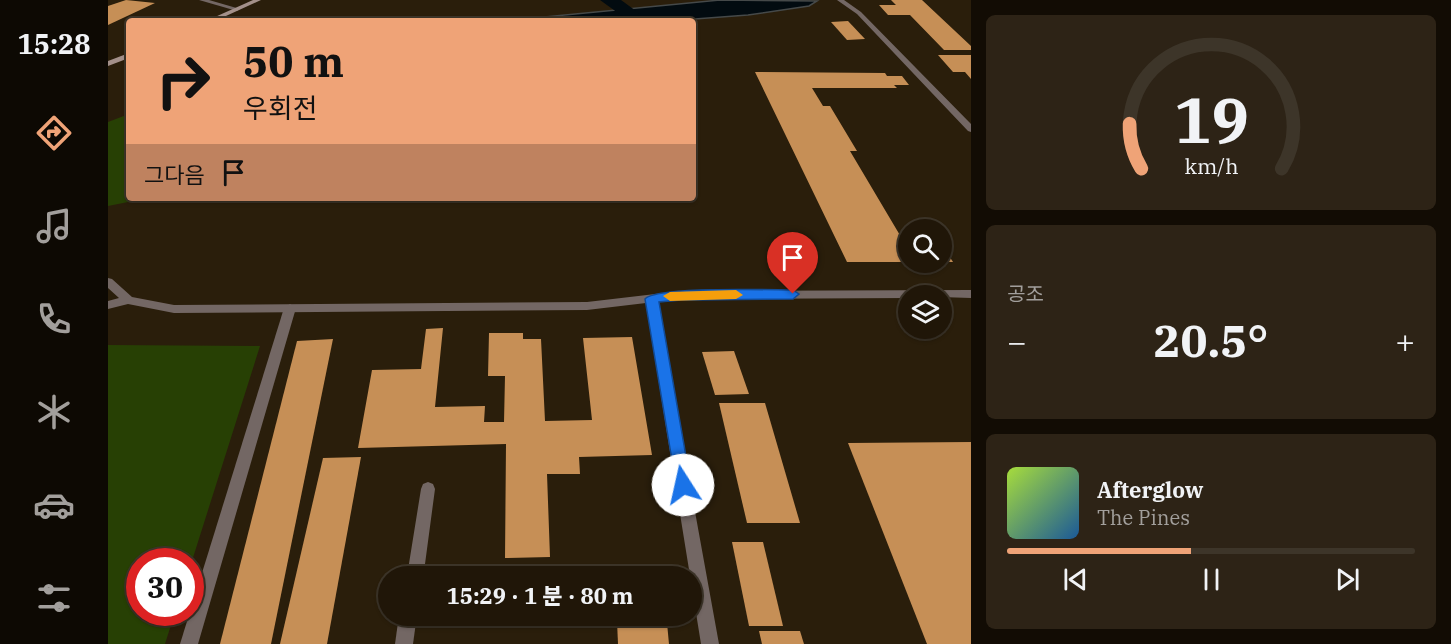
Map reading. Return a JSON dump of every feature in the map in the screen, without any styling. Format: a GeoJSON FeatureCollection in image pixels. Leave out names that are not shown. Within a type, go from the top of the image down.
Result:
{"type":"FeatureCollection","features":[{"type":"Feature","properties":{"kind":"main road"},"geometry":{"type":"LineString","coordinates":[[216,18],[258,0]]}},
{"type":"Feature","properties":{"kind":"main road"},"geometry":{"type":"LineString","coordinates":[[108,64],[126,56]]}},
{"type":"Feature","properties":{"kind":"street"},"geometry":{"type":"LineString","coordinates":[[202,0],[237,9]]}},
{"type":"Feature","properties":{"kind":"street"},"geometry":{"type":"LineString","coordinates":[[840,0],[859,13],[971,129]]}},
{"type":"Feature","properties":{"kind":"street"},"geometry":{"type":"LineString","coordinates":[[108,282],[128,300]]}},
{"type":"Feature","properties":{"kind":"street"},"geometry":{"type":"LineString","coordinates":[[108,305],[128,300],[174,309],[587,306],[681,295],[971,294]]}},
{"type":"Feature","properties":{"kind":"street"},"geometry":{"type":"LineString","coordinates":[[651,299],[693,566]]}},
{"type":"Feature","properties":{"kind":"street"},"geometry":{"type":"LineString","coordinates":[[189,644],[290,308]]}},
{"type":"Feature","properties":{"kind":"street"},"geometry":{"type":"LineString","coordinates":[[416,566],[428,489]]}},
{"type":"Feature","properties":{"kind":"street"},"geometry":{"type":"LineString","coordinates":[[702,609],[710,644]]}},
{"type":"Feature","properties":{"kind":"street"},"geometry":{"type":"LineString","coordinates":[[404,644],[406,626]]}},
{"type":"Feature","properties":{"kind":"green space"},"geometry":{"type":"Polygon","coordinates":[[[126,115],[126,201],[133,201],[108,206],[108,122],[126,115]]]}},
{"type":"Feature","properties":{"kind":"green space"},"geometry":{"type":"Polygon","coordinates":[[[108,345],[260,346],[196,548],[126,548],[126,626],[171,626],[165,644],[108,644],[108,345]]]}},
{"type":"Feature","properties":{"kind":"shaded area"},"geometry":{"type":"Polygon","coordinates":[[[720,0],[817,1],[809,6],[748,15],[696,19],[535,18],[720,0]]]}},
{"type":"Feature","properties":{"kind":"building"},"geometry":{"type":"Polygon","coordinates":[[[126,0],[155,3],[108,25],[108,6],[126,0]]]}},
{"type":"Feature","properties":{"kind":"building"},"geometry":{"type":"Polygon","coordinates":[[[891,0],[922,0],[971,46],[971,50],[944,50],[910,15],[888,15],[879,5],[896,5],[891,0]]]}},
{"type":"Feature","properties":{"kind":"building"},"geometry":{"type":"Polygon","coordinates":[[[848,21],[865,39],[847,40],[831,22],[848,21]]]}},
{"type":"Feature","properties":{"kind":"building"},"geometry":{"type":"Polygon","coordinates":[[[938,55],[971,55],[971,79],[965,72],[953,72],[938,55]]]}},
{"type":"Feature","properties":{"kind":"building"},"geometry":{"type":"Polygon","coordinates":[[[755,72],[885,73],[887,76],[902,76],[909,85],[894,85],[897,88],[812,88],[823,106],[830,106],[857,151],[850,151],[898,232],[898,262],[847,262],[755,72]]]}},
{"type":"Feature","properties":{"kind":"building"},"geometry":{"type":"Polygon","coordinates":[[[443,328],[435,407],[485,406],[484,422],[504,422],[505,376],[488,376],[489,333],[523,333],[523,339],[541,339],[545,421],[592,420],[583,338],[632,337],[652,455],[579,457],[580,474],[547,474],[550,557],[505,558],[506,444],[358,448],[372,370],[421,369],[426,329],[443,328]]]}},
{"type":"Feature","properties":{"kind":"building"},"geometry":{"type":"Polygon","coordinates":[[[333,339],[271,644],[220,644],[297,341],[333,339]]]}},
{"type":"Feature","properties":{"kind":"building"},"geometry":{"type":"Polygon","coordinates":[[[734,351],[749,394],[715,395],[702,352],[734,351]]]}},
{"type":"Feature","properties":{"kind":"building"},"geometry":{"type":"Polygon","coordinates":[[[719,403],[765,403],[800,523],[747,523],[719,403]]]}},
{"type":"Feature","properties":{"kind":"building"},"geometry":{"type":"Polygon","coordinates":[[[971,442],[971,644],[927,644],[848,443],[971,442]]]}},
{"type":"Feature","properties":{"kind":"building"},"geometry":{"type":"Polygon","coordinates":[[[361,457],[327,644],[280,644],[323,458],[361,457]]]}},
{"type":"Feature","properties":{"kind":"building"},"geometry":{"type":"Polygon","coordinates":[[[732,542],[763,542],[783,626],[749,626],[732,542]]]}},
{"type":"Feature","properties":{"kind":"building"},"geometry":{"type":"Polygon","coordinates":[[[617,626],[667,626],[669,644],[618,644],[617,626]]]}},
{"type":"Feature","properties":{"kind":"building"},"geometry":{"type":"Polygon","coordinates":[[[759,631],[800,631],[804,644],[762,644],[759,631]]]}},
{"type":"Feature","properties":{"kind":"waterway"},"geometry":{"type":"LineString","coordinates":[[609,0],[636,18]]}},
{"type":"Feature","properties":{"kind":"slow traffic"},"geometry":{"type":"LineString","coordinates":[[670,296],[736,295]]}},
{"type":"Feature","properties":{"kind":"route"},"geometry":{"type":"LineString","coordinates":[[683,485],[651,299],[681,295],[793,294]]}}]}
